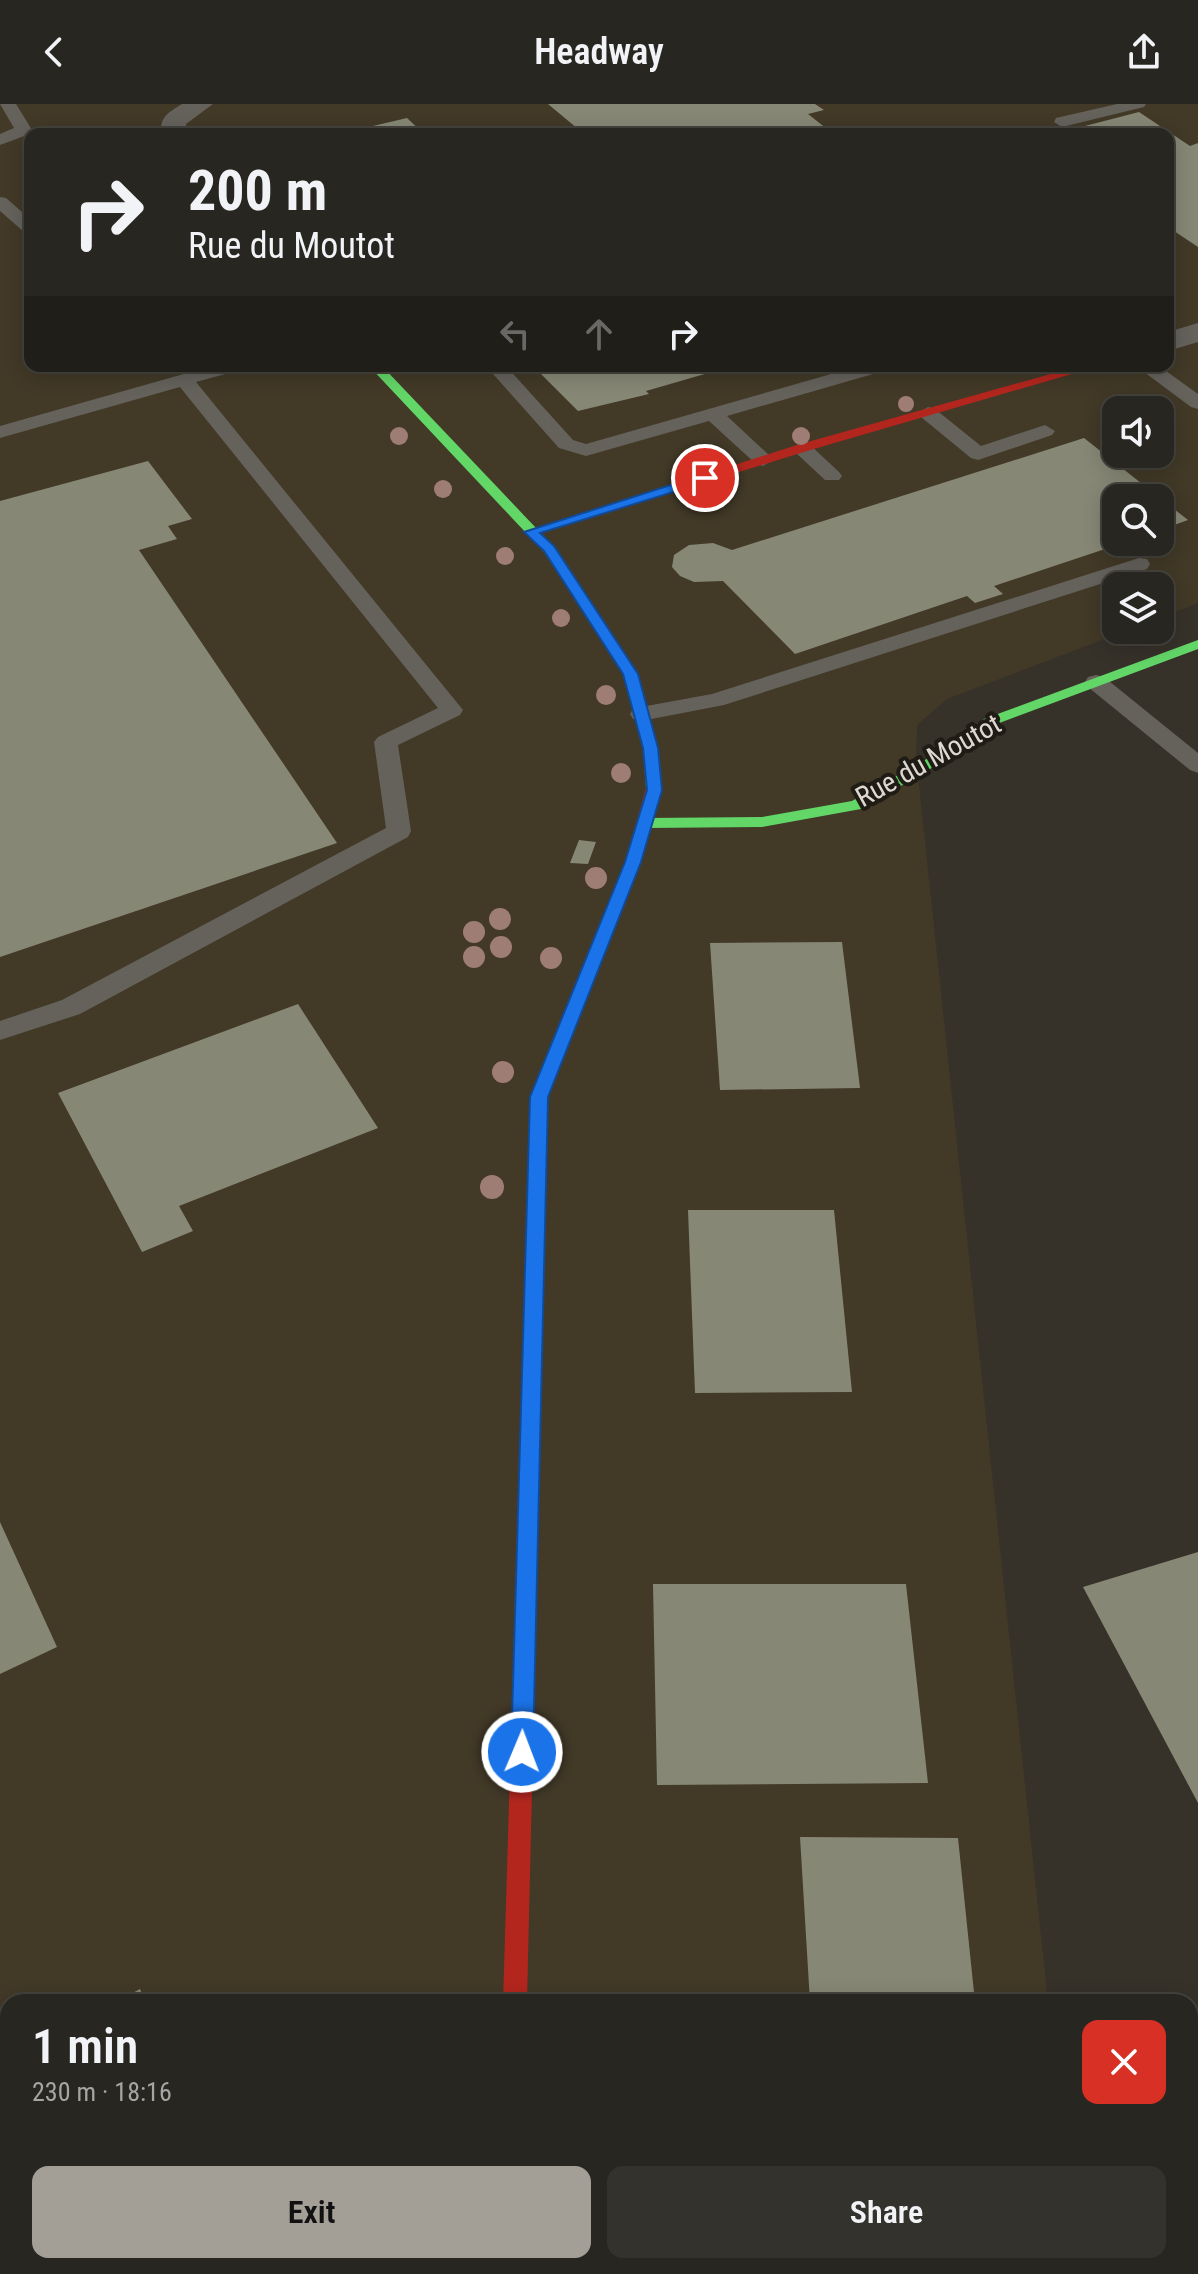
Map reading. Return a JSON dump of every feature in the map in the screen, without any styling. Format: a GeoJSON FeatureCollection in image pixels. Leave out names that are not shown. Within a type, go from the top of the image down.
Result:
{"type":"FeatureCollection","features":[{"type":"Feature","properties":{"kind":"street"},"geometry":{"type":"LineString","coordinates":[[174,128],[173,121],[200,104]]}},
{"type":"Feature","properties":{"kind":"street"},"geometry":{"type":"LineString","coordinates":[[1174,340],[1198,332]]}},
{"type":"Feature","properties":{"kind":"street"},"geometry":{"type":"LineString","coordinates":[[381,372],[549,549],[631,674],[650,748],[654,790],[646,823],[539,1097],[515,1994]]}},
{"type":"Feature","properties":{"kind":"street"},"geometry":{"type":"LineString","coordinates":[[531,532],[802,448],[1072,372]]}},
{"type":"Feature","properties":{"kind":"street","name":"Rue du Moutot"},"geometry":{"type":"LineString","coordinates":[[646,823],[762,822],[856,805],[930,763],[989,722],[1198,644]]}},
{"type":"Feature","properties":{"kind":"lane"},"geometry":{"type":"LineString","coordinates":[[0,140],[24,130],[8,104]]}},
{"type":"Feature","properties":{"kind":"lane"},"geometry":{"type":"LineString","coordinates":[[1062,122],[1138,104]]}},
{"type":"Feature","properties":{"kind":"lane"},"geometry":{"type":"LineString","coordinates":[[0,202],[24,223]]}},
{"type":"Feature","properties":{"kind":"lane"},"geometry":{"type":"LineString","coordinates":[[0,432],[212,372]]}},
{"type":"Feature","properties":{"kind":"lane"},"geometry":{"type":"LineString","coordinates":[[501,372],[566,444],[586,450],[860,372]]}},
{"type":"Feature","properties":{"kind":"lane"},"geometry":{"type":"LineString","coordinates":[[1154,372],[1198,403]]}},
{"type":"Feature","properties":{"kind":"lane"},"geometry":{"type":"LineString","coordinates":[[0,1031],[71,1007],[399,831],[386,742],[452,710],[184,380]]}},
{"type":"Feature","properties":{"kind":"lane"},"geometry":{"type":"LineString","coordinates":[[928,413],[978,454],[1045,431]]}},
{"type":"Feature","properties":{"kind":"lane"},"geometry":{"type":"LineString","coordinates":[[714,415],[763,460]]}},
{"type":"Feature","properties":{"kind":"lane"},"geometry":{"type":"LineString","coordinates":[[802,448],[832,476]]}},
{"type":"Feature","properties":{"kind":"lane"},"geometry":{"type":"LineString","coordinates":[[641,714],[716,700],[1139,564]]}},
{"type":"Feature","properties":{"kind":"lane"},"geometry":{"type":"LineString","coordinates":[[1096,682],[1198,765]]}},
{"type":"Feature","properties":{"kind":"shaded area"},"geometry":{"type":"Polygon","coordinates":[[[0,104],[1198,104],[1198,603],[1174,612],[1174,572],[1102,572],[1102,640],[947,699],[917,725],[916,757],[1047,1994],[0,1994],[0,104]]]}},
{"type":"Feature","properties":{"kind":"building"},"geometry":{"type":"Polygon","coordinates":[[[548,104],[815,104],[824,110],[808,114],[826,128],[577,128],[548,104]]]}},
{"type":"Feature","properties":{"kind":"building"},"geometry":{"type":"Polygon","coordinates":[[[1139,112],[1163,128],[1077,128],[1139,112]]]}},
{"type":"Feature","properties":{"kind":"building"},"geometry":{"type":"Polygon","coordinates":[[[407,118],[418,128],[364,128],[407,118]]]}},
{"type":"Feature","properties":{"kind":"building"},"geometry":{"type":"Polygon","coordinates":[[[1174,135],[1190,146],[1198,143],[1198,247],[1174,231],[1174,135]]]}},
{"type":"Feature","properties":{"kind":"building"},"geometry":{"type":"Polygon","coordinates":[[[539,372],[712,372],[646,391],[649,394],[578,411],[539,372]]]}},
{"type":"Feature","properties":{"kind":"building"},"geometry":{"type":"Polygon","coordinates":[[[1084,438],[1102,452],[1102,468],[1122,468],[1142,484],[1102,484],[1102,550],[994,586],[1003,594],[975,603],[967,596],[795,654],[723,581],[694,582],[680,576],[672,567],[674,555],[689,545],[713,543],[732,550],[1084,438]]]}},
{"type":"Feature","properties":{"kind":"building"},"geometry":{"type":"Polygon","coordinates":[[[148,461],[192,519],[168,526],[177,539],[139,550],[337,843],[0,957],[0,501],[148,461]]]}},
{"type":"Feature","properties":{"kind":"building"},"geometry":{"type":"Polygon","coordinates":[[[1174,509],[1188,520],[1174,525],[1174,509]]]}},
{"type":"Feature","properties":{"kind":"building"},"geometry":{"type":"Polygon","coordinates":[[[579,840],[596,842],[588,864],[570,863],[579,840]]]}},
{"type":"Feature","properties":{"kind":"building"},"geometry":{"type":"Polygon","coordinates":[[[842,942],[860,1088],[720,1090],[710,943],[842,942]]]}},
{"type":"Feature","properties":{"kind":"building"},"geometry":{"type":"Polygon","coordinates":[[[298,1004],[378,1128],[179,1206],[193,1231],[142,1252],[58,1093],[298,1004]]]}},
{"type":"Feature","properties":{"kind":"building"},"geometry":{"type":"Polygon","coordinates":[[[688,1210],[834,1210],[852,1392],[695,1393],[688,1210]]]}},
{"type":"Feature","properties":{"kind":"building"},"geometry":{"type":"Polygon","coordinates":[[[0,1522],[57,1647],[0,1674],[0,1522]]]}},
{"type":"Feature","properties":{"kind":"building"},"geometry":{"type":"Polygon","coordinates":[[[1198,1552],[1198,1803],[1083,1587],[1198,1552]]]}},
{"type":"Feature","properties":{"kind":"building"},"geometry":{"type":"Polygon","coordinates":[[[653,1584],[906,1584],[928,1783],[657,1785],[653,1584]]]}},
{"type":"Feature","properties":{"kind":"building"},"geometry":{"type":"Polygon","coordinates":[[[800,1837],[958,1838],[974,1994],[810,1994],[800,1837]]]}},
{"type":"Feature","properties":{"kind":"traffic: fast"},"geometry":{"type":"LineString","coordinates":[[381,372],[549,549],[631,674],[650,748],[654,788]]}},
{"type":"Feature","properties":{"kind":"traffic: fast"},"geometry":{"type":"LineString","coordinates":[[646,823],[762,822],[856,805],[930,763],[989,722],[1198,644]]}},
{"type":"Feature","properties":{"kind":"traffic: slow"},"geometry":{"type":"LineString","coordinates":[[523,1704],[539,1097],[572,1016]]}},
{"type":"Feature","properties":{"kind":"traffic: jam"},"geometry":{"type":"LineString","coordinates":[[531,532],[802,448],[1072,372]]}},
{"type":"Feature","properties":{"kind":"traffic: jam"},"geometry":{"type":"LineString","coordinates":[[572,1016],[633,862],[654,788]]}},
{"type":"Feature","properties":{"kind":"traffic: jam"},"geometry":{"type":"LineString","coordinates":[[515,1994],[523,1704]]}},
{"type":"Feature","properties":{"kind":"route"},"geometry":{"type":"LineString","coordinates":[[522,1752],[539,1097],[633,862],[654,790],[650,748],[631,674],[549,549],[531,532],[705,478]]}}]}
